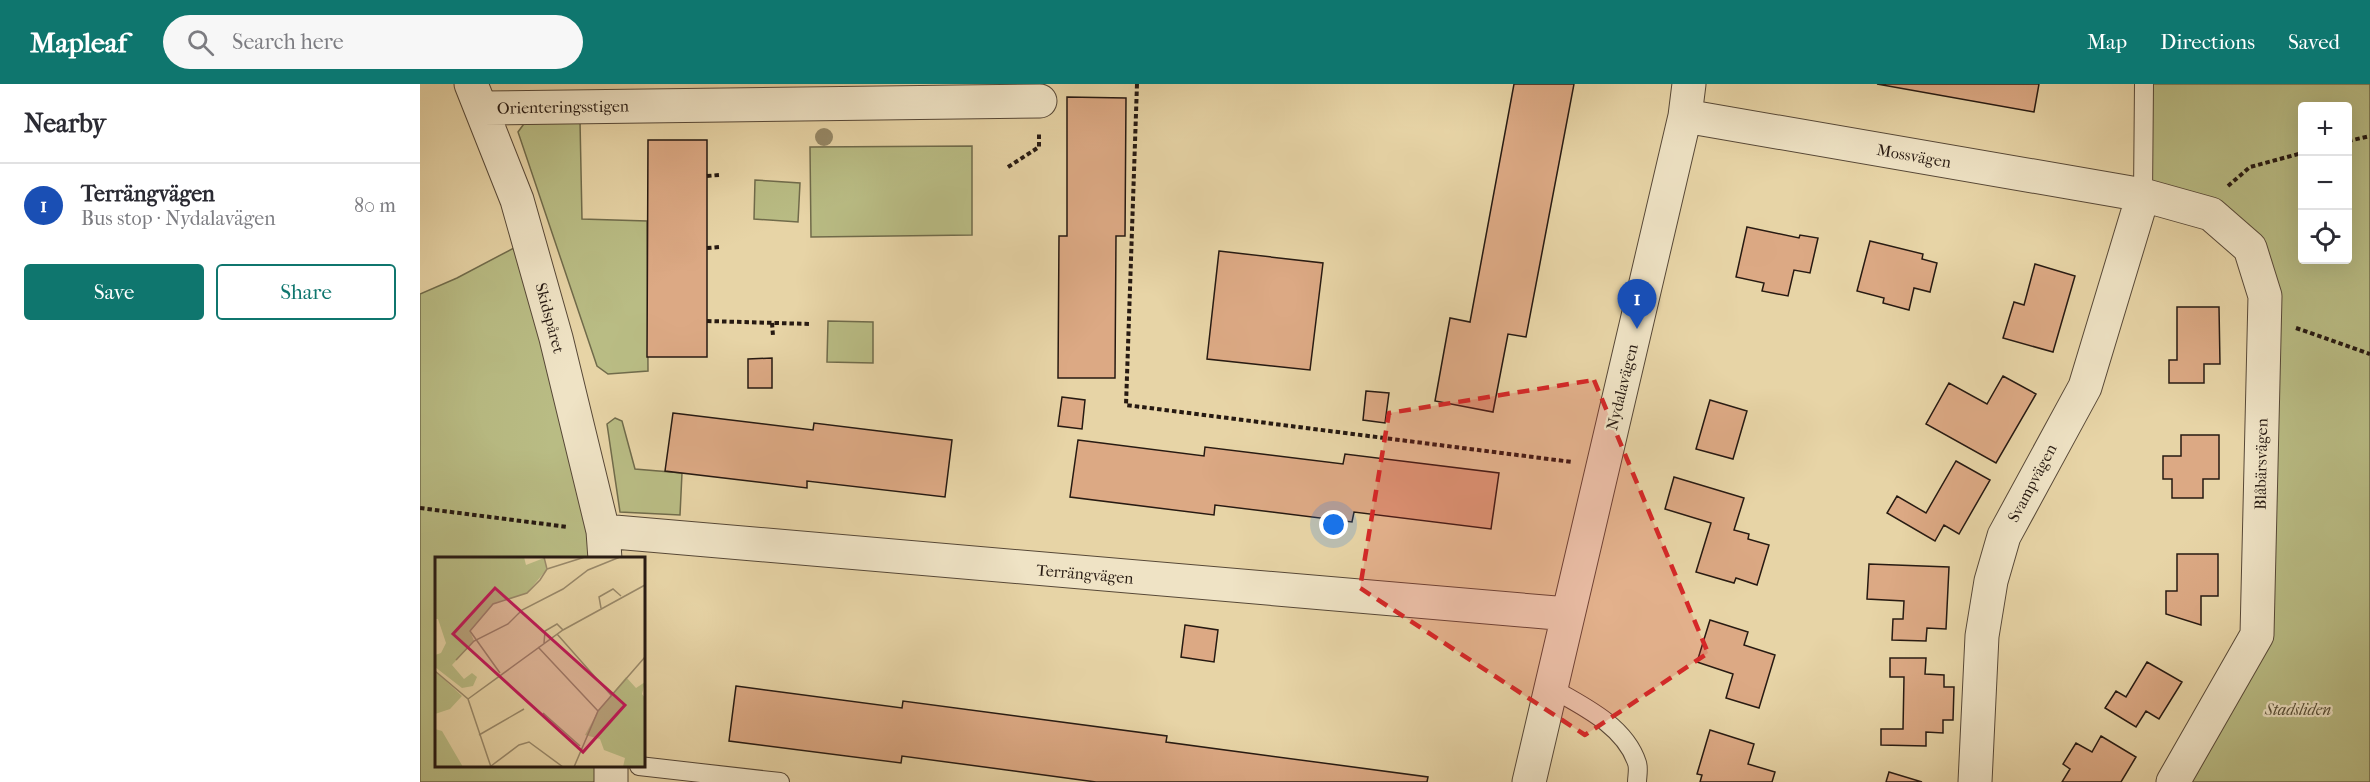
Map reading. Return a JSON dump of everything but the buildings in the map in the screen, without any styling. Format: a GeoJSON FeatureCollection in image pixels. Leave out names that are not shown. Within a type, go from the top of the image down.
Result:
{"type":"FeatureCollection","features":[{"type":"Feature","properties":{"kind":"street","name":"Orienteringsstigen"},"geometry":{"type":"LineString","coordinates":[[477,96],[1040,101]]}},
{"type":"Feature","properties":{"kind":"street","name":"Skidspåret"},"geometry":{"type":"LineString","coordinates":[[477,96],[520,210],[556,338],[604,545]]}},
{"type":"Feature","properties":{"kind":"street","name":"Nydalavägen"},"geometry":{"type":"LineString","coordinates":[[1528,782],[1687,100]]}},
{"type":"Feature","properties":{"kind":"street","name":"Mossvägen"},"geometry":{"type":"LineString","coordinates":[[1687,100],[2143,195]]}},
{"type":"Feature","properties":{"kind":"street","name":"Blåbärsvägen"},"geometry":{"type":"LineString","coordinates":[[2143,195],[2211,214],[2250,248],[2265,296],[2257,636],[2173,782]]}},
{"type":"Feature","properties":{"kind":"street","name":"Svampvägen"},"geometry":{"type":"LineString","coordinates":[[1975,782],[1982,636],[1990,581],[2004,536],[2085,387],[2143,195]]}},
{"type":"Feature","properties":{"kind":"street","name":"Terrängvägen"},"geometry":{"type":"LineString","coordinates":[[604,545],[1568,614]]}},
{"type":"Feature","properties":{"kind":"lane"},"geometry":{"type":"LineString","coordinates":[[2143,195],[2144,84]]}},
{"type":"Feature","properties":{"kind":"lane"},"geometry":{"type":"LineString","coordinates":[[1551,688],[1592,712],[1618,732],[1638,764],[1637,782]]}},
{"type":"Feature","properties":{"kind":"lane"},"geometry":{"type":"LineString","coordinates":[[645,766],[780,782]]}},
{"type":"Feature","properties":{"kind":"path"},"geometry":{"type":"LineString","coordinates":[[1137,84],[1126,405],[1603,466]]}},
{"type":"Feature","properties":{"kind":"path"},"geometry":{"type":"LineString","coordinates":[[1008,167],[1039,147],[1040,101]]}},
{"type":"Feature","properties":{"kind":"path"},"geometry":{"type":"LineString","coordinates":[[2352,140],[2370,136]]}},
{"type":"Feature","properties":{"kind":"path"},"geometry":{"type":"LineString","coordinates":[[2200,211],[2250,166],[2298,154]]}},
{"type":"Feature","properties":{"kind":"path"},"geometry":{"type":"LineString","coordinates":[[707,176],[719,175]]}},
{"type":"Feature","properties":{"kind":"path"},"geometry":{"type":"LineString","coordinates":[[707,248],[720,247]]}},
{"type":"Feature","properties":{"kind":"path"},"geometry":{"type":"LineString","coordinates":[[2264,316],[2370,354]]}},
{"type":"Feature","properties":{"kind":"path"},"geometry":{"type":"LineString","coordinates":[[706,321],[811,324]]}},
{"type":"Feature","properties":{"kind":"path"},"geometry":{"type":"LineString","coordinates":[[772,323],[773,336]]}},
{"type":"Feature","properties":{"kind":"path"},"geometry":{"type":"LineString","coordinates":[[420,508],[604,545]]}},
{"type":"Feature","properties":{"kind":"highlighted area"},"geometry":{"type":"Polygon","coordinates":[[[1594,380],[1708,653],[1585,735],[1360,588],[1389,413],[1594,380]]]}},
{"type":"Feature","properties":{"kind":"green space","name":"Stadsliden"},"geometry":{"type":"Polygon","coordinates":[[[2144,84],[2370,84],[2370,782],[2173,782],[2257,635],[2250,248],[2143,195],[2144,84]]]}},
{"type":"Feature","properties":{"kind":"green space"},"geometry":{"type":"Polygon","coordinates":[[[526,121],[580,121],[582,219],[647,221],[648,371],[608,374],[597,366],[518,132],[526,121]]]}},
{"type":"Feature","properties":{"kind":"green space"},"geometry":{"type":"Polygon","coordinates":[[[972,146],[972,235],[811,237],[810,147],[972,146]]]}},
{"type":"Feature","properties":{"kind":"green space"},"geometry":{"type":"Polygon","coordinates":[[[755,180],[800,183],[798,222],[754,219],[755,180]]]}},
{"type":"Feature","properties":{"kind":"green space"},"geometry":{"type":"Polygon","coordinates":[[[529,240],[605,557],[435,557],[435,767],[611,767],[611,782],[420,782],[420,294],[457,278],[529,240]]]}},
{"type":"Feature","properties":{"kind":"green space"},"geometry":{"type":"Polygon","coordinates":[[[828,321],[873,322],[873,363],[827,362],[828,321]]]}},
{"type":"Feature","properties":{"kind":"green space"},"geometry":{"type":"Polygon","coordinates":[[[615,418],[622,421],[635,469],[682,473],[680,515],[620,512],[607,424],[615,418]]]}},
{"type":"Feature","properties":{"kind":"place","name":"Terrängvägen"},"geometry":{"type":"Point","coordinates":[1637,329]}}]}
